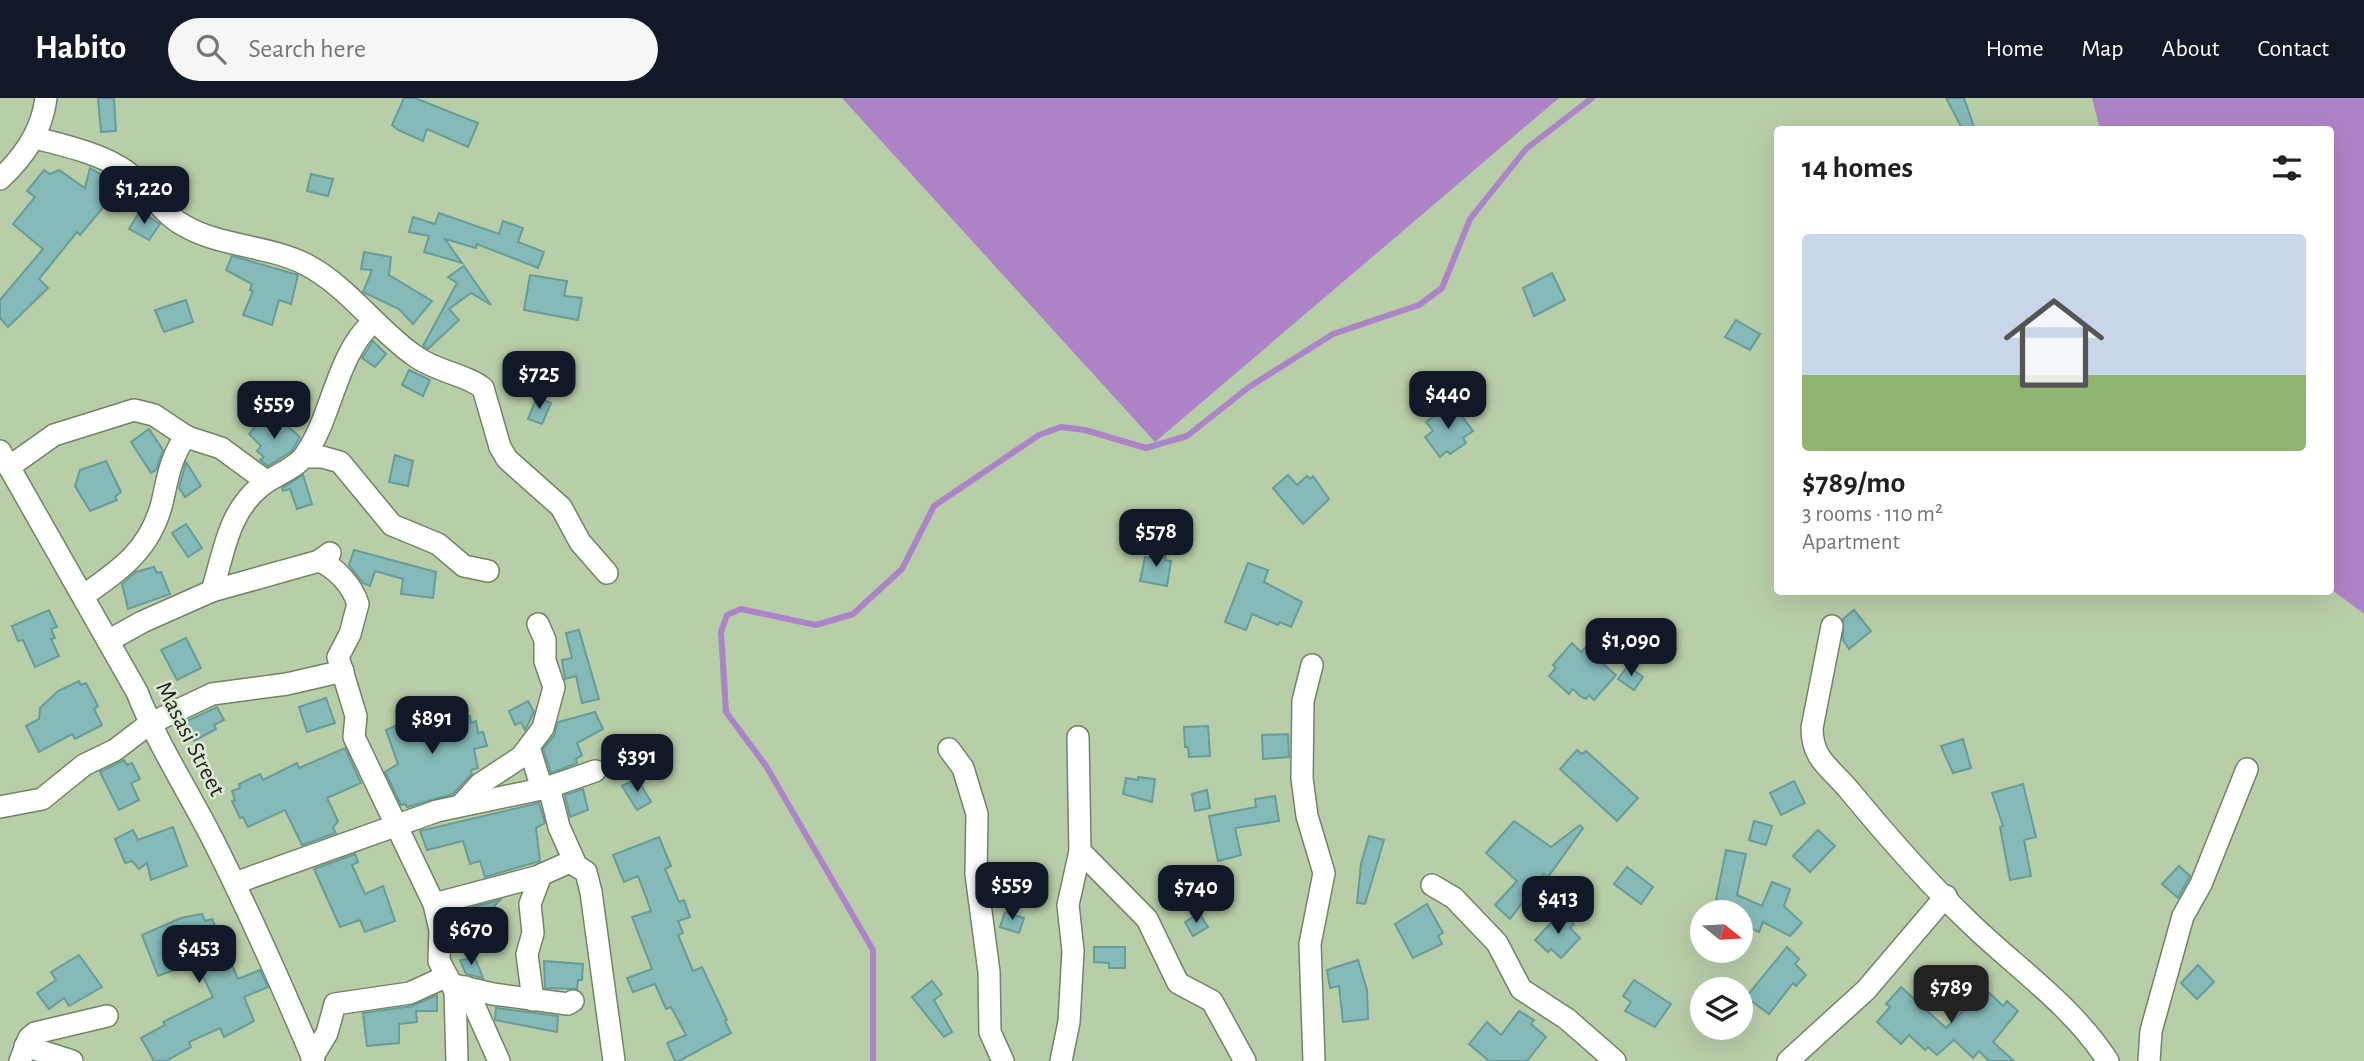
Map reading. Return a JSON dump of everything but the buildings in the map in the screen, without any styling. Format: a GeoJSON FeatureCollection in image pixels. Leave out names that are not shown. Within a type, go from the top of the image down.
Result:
{"type":"FeatureCollection","features":[{"type":"Feature","properties":{"kind":"street"},"geometry":{"type":"LineString","coordinates":[[0,179],[18,162],[35,138],[46,98]]}},
{"type":"Feature","properties":{"kind":"street"},"geometry":{"type":"LineString","coordinates":[[35,138],[116,164],[134,178],[168,214],[192,230],[306,265],[331,280],[417,358],[482,388],[500,447],[507,460],[561,507],[569,517],[580,542],[607,573]]}},
{"type":"Feature","properties":{"kind":"street"},"geometry":{"type":"LineString","coordinates":[[304,457],[357,342],[374,321]]}},
{"type":"Feature","properties":{"kind":"street"},"geometry":{"type":"LineString","coordinates":[[4,459],[54,435],[134,410],[155,415],[186,436],[221,447],[266,481]]}},
{"type":"Feature","properties":{"kind":"street"},"geometry":{"type":"LineString","coordinates":[[83,596],[125,567],[149,538],[161,505],[167,471],[186,436]]}},
{"type":"Feature","properties":{"kind":"street"},"geometry":{"type":"LineString","coordinates":[[212,591],[234,516],[248,495],[304,457],[323,457],[340,462],[392,525],[438,544],[464,566],[488,571]]}},
{"type":"Feature","properties":{"kind":"street","name":"Masasi Street"},"geometry":{"type":"LineString","coordinates":[[4,459],[137,692],[149,724],[235,883],[313,1060]]}},
{"type":"Feature","properties":{"kind":"street"},"geometry":{"type":"LineString","coordinates":[[108,641],[212,591],[326,557],[329,565],[349,584],[358,604],[351,634],[338,657],[356,716],[354,737],[434,904],[440,930],[439,961],[456,983],[499,1061]]}},
{"type":"Feature","properties":{"kind":"street"},"geometry":{"type":"LineString","coordinates":[[461,805],[480,784],[514,762],[543,728],[554,687],[545,661],[545,640],[538,624]]}},
{"type":"Feature","properties":{"kind":"street"},"geometry":{"type":"LineString","coordinates":[[1832,626],[1812,729],[1812,745],[1825,765],[1847,787],[1902,855],[1946,895],[1968,921],[2074,1016],[2108,1061]]}},
{"type":"Feature","properties":{"kind":"street"},"geometry":{"type":"LineString","coordinates":[[1312,665],[1303,701],[1302,778],[1307,816],[1324,873],[1310,944],[1314,1061]]}},
{"type":"Feature","properties":{"kind":"street"},"geometry":{"type":"LineString","coordinates":[[0,807],[42,799],[84,765],[115,750],[149,724],[212,694],[287,684],[343,671]]}},
{"type":"Feature","properties":{"kind":"street"},"geometry":{"type":"LineString","coordinates":[[1061,1061],[1069,1021],[1073,951],[1068,905],[1080,851],[1078,737]]}},
{"type":"Feature","properties":{"kind":"street"},"geometry":{"type":"LineString","coordinates":[[529,747],[576,865]]}},
{"type":"Feature","properties":{"kind":"street"},"geometry":{"type":"LineString","coordinates":[[949,749],[963,768],[978,814],[976,874],[989,972],[990,1032],[1003,1061]]}},
{"type":"Feature","properties":{"kind":"street"},"geometry":{"type":"LineString","coordinates":[[2150,1061],[2151,1031],[2183,916],[2201,884],[2247,769]]}},
{"type":"Feature","properties":{"kind":"street"},"geometry":{"type":"LineString","coordinates":[[235,883],[398,824],[461,805],[546,788],[595,771]]}},
{"type":"Feature","properties":{"kind":"street"},"geometry":{"type":"LineString","coordinates":[[1080,851],[1147,919],[1178,983],[1212,1001],[1245,1061]]}},
{"type":"Feature","properties":{"kind":"street"},"geometry":{"type":"LineString","coordinates":[[434,904],[541,875],[570,862],[586,872],[592,892],[614,1061]]}},
{"type":"Feature","properties":{"kind":"street"},"geometry":{"type":"LineString","coordinates":[[533,999],[527,954],[533,933],[530,904],[541,875]]}},
{"type":"Feature","properties":{"kind":"street"},"geometry":{"type":"LineString","coordinates":[[1432,885],[1454,898],[1497,943],[1521,989],[1567,1019],[1615,1061]]}},
{"type":"Feature","properties":{"kind":"street"},"geometry":{"type":"LineString","coordinates":[[1788,1061],[1866,990],[1946,895]]}},
{"type":"Feature","properties":{"kind":"street"},"geometry":{"type":"LineString","coordinates":[[456,983],[457,1061]]}},
{"type":"Feature","properties":{"kind":"street"},"geometry":{"type":"LineString","coordinates":[[313,1060],[327,1033],[335,1004],[456,983],[533,999],[573,1002]]}},
{"type":"Feature","properties":{"kind":"street"},"geometry":{"type":"LineString","coordinates":[[72,1061],[22,1053],[35,1033],[107,1016]]}},
{"type":"Feature","properties":{"kind":"shaded area"},"geometry":{"type":"Polygon","coordinates":[[[842,98],[1559,98],[1155,442],[842,98]]]}},
{"type":"Feature","properties":{"kind":"shaded area"},"geometry":{"type":"Polygon","coordinates":[[[2092,98],[2364,98],[2364,614],[2334,591],[2334,126],[2099,126],[2092,98]]]}},
{"type":"Feature","properties":{"kind":"waterway"},"geometry":{"type":"LineString","coordinates":[[873,1061],[873,950],[766,766],[726,712],[721,632],[727,615],[741,609],[816,625],[853,614],[902,569],[934,506],[1039,435],[1061,427],[1085,430],[1146,448],[1187,436],[1249,387],[1333,334],[1419,305],[1442,288],[1470,219],[1526,149],[1592,98]]}}]}
